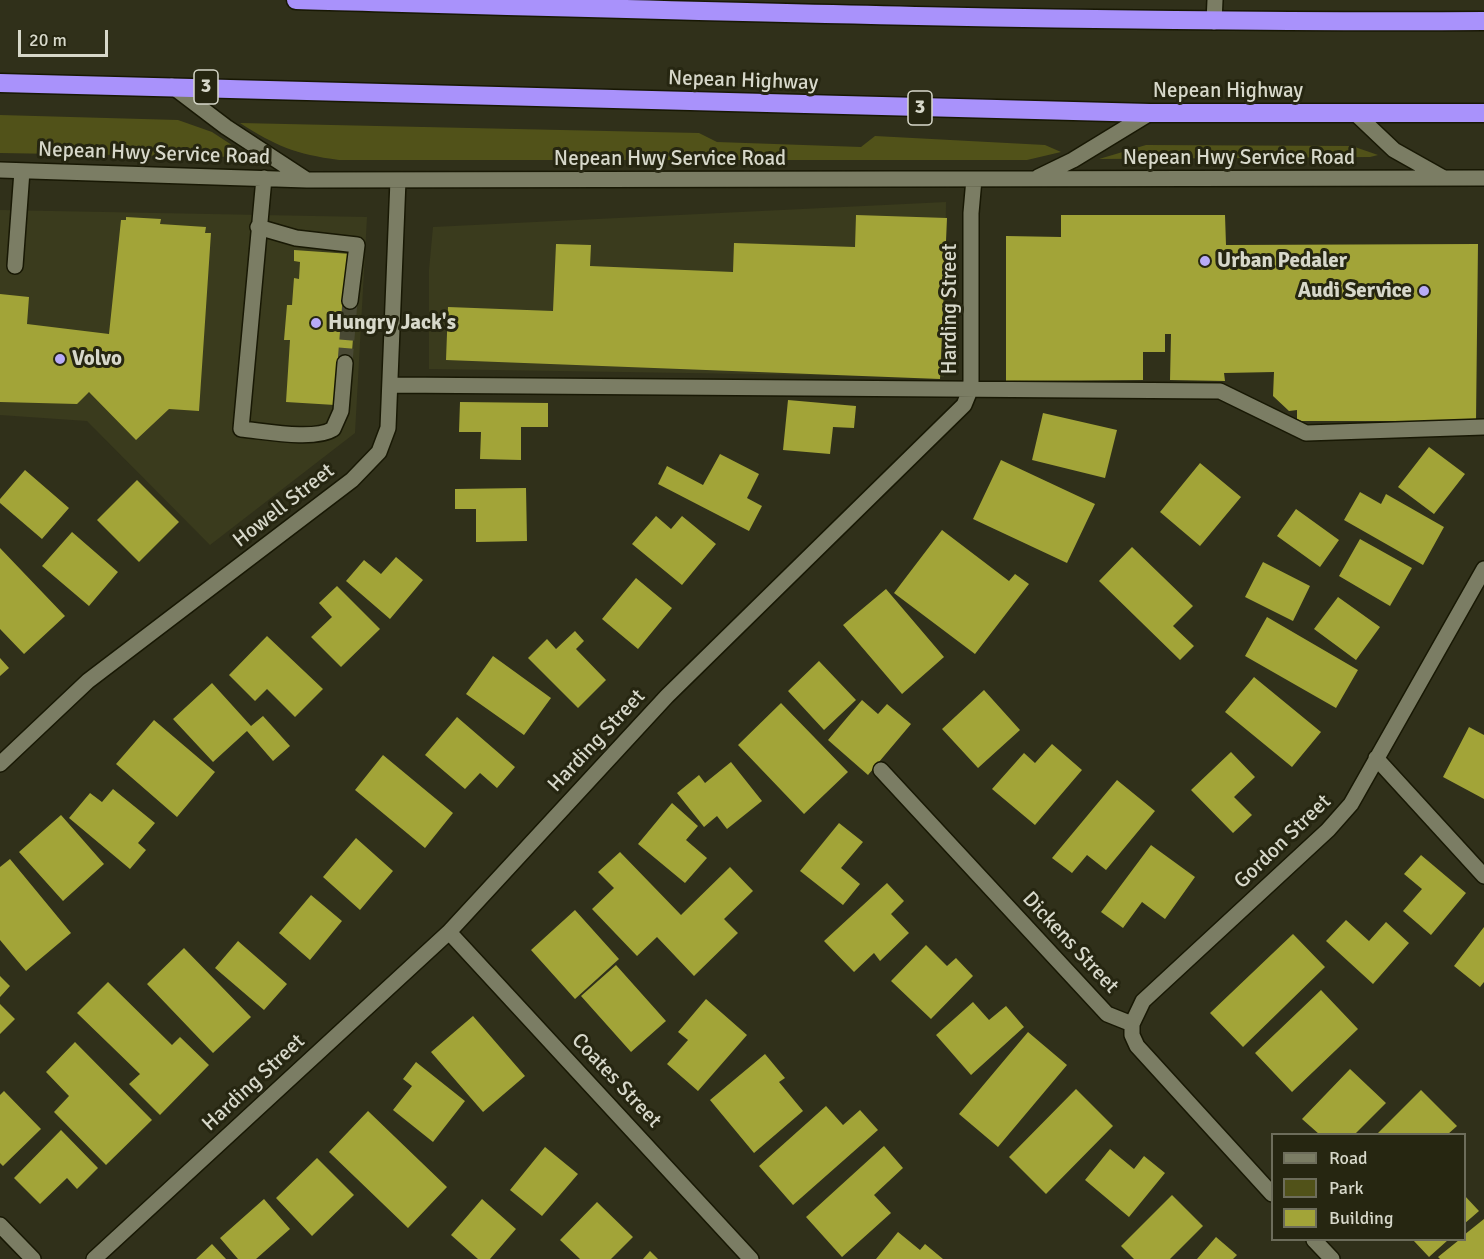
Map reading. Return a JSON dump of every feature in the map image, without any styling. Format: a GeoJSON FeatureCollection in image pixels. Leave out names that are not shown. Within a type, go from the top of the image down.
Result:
{"type":"FeatureCollection","features":[{"type":"Feature","properties":{"kind":"highway"},"geometry":{"type":"LineString","coordinates":[[296,0],[957,18],[1214,22],[1484,21]]}},
{"type":"Feature","properties":{"kind":"highway","name":"Nepean Highway"},"geometry":{"type":"LineString","coordinates":[[0,83],[1150,113],[1484,113]]}},
{"type":"Feature","properties":{"kind":"street"},"geometry":{"type":"LineString","coordinates":[[1214,22],[1215,0]]}},
{"type":"Feature","properties":{"kind":"street","name":"Nepean Hwy Service Road"},"geometry":{"type":"LineString","coordinates":[[172,86],[226,127],[307,180]]}},
{"type":"Feature","properties":{"kind":"street","name":"Nepean Hwy Service Road"},"geometry":{"type":"LineString","coordinates":[[1034,179],[1073,160],[1150,113]]}},
{"type":"Feature","properties":{"kind":"street","name":"Nepean Hwy Service Road"},"geometry":{"type":"LineString","coordinates":[[1355,113],[1394,150],[1445,178]]}},
{"type":"Feature","properties":{"kind":"street","name":"Nepean Hwy Service Road"},"geometry":{"type":"LineString","coordinates":[[0,170],[307,180],[1484,178]]}},
{"type":"Feature","properties":{"kind":"street"},"geometry":{"type":"LineString","coordinates":[[15,266],[22,171]]}},
{"type":"Feature","properties":{"kind":"street"},"geometry":{"type":"LineString","coordinates":[[264,178],[242,429],[317,434],[333,429],[341,411],[345,363]]}},
{"type":"Feature","properties":{"kind":"street","name":"Harding Street"},"geometry":{"type":"LineString","coordinates":[[94,1259],[449,932],[667,696],[964,405],[971,388],[971,213],[974,179]]}},
{"type":"Feature","properties":{"kind":"street","name":"Howell Street"},"geometry":{"type":"LineString","coordinates":[[0,764],[88,681],[368,465],[379,452],[388,428],[398,180]]}},
{"type":"Feature","properties":{"kind":"street"},"geometry":{"type":"LineString","coordinates":[[258,227],[296,238],[357,245],[350,300]]}},
{"type":"Feature","properties":{"kind":"street"},"geometry":{"type":"LineString","coordinates":[[390,385],[1220,391],[1306,433],[1484,427]]}},
{"type":"Feature","properties":{"kind":"street","name":"Gordon Street"},"geometry":{"type":"LineString","coordinates":[[1132,1024],[1143,1001],[1344,813],[1484,569]]}},
{"type":"Feature","properties":{"kind":"street"},"geometry":{"type":"LineString","coordinates":[[1377,758],[1484,876]]}},
{"type":"Feature","properties":{"kind":"street","name":"Dickens Street"},"geometry":{"type":"LineString","coordinates":[[881,770],[1107,1014],[1132,1024]]}},
{"type":"Feature","properties":{"kind":"street","name":"Coates Street"},"geometry":{"type":"LineString","coordinates":[[449,932],[751,1259]]}},
{"type":"Feature","properties":{"kind":"street"},"geometry":{"type":"LineString","coordinates":[[1132,1024],[1132,1035],[1137,1046],[1271,1193]]}},
{"type":"Feature","properties":{"kind":"street"},"geometry":{"type":"LineString","coordinates":[[0,1225],[33,1259]]}},
{"type":"Feature","properties":{"kind":"street"},"geometry":{"type":"LineString","coordinates":[[1316,1241],[1332,1259]]}},
{"type":"Feature","properties":{"kind":"shaded area"},"geometry":{"type":"Polygon","coordinates":[[[946,202],[944,377],[429,369],[429,270],[433,227],[946,202]]]}},
{"type":"Feature","properties":{"kind":"shaded area"},"geometry":{"type":"Polygon","coordinates":[[[0,210],[367,217],[355,433],[210,545],[87,421],[0,415],[0,210]]]}},
{"type":"Feature","properties":{"kind":"green space"},"geometry":{"type":"Polygon","coordinates":[[[0,115],[178,120],[212,132],[244,153],[238,157],[0,153],[0,115]]]}},
{"type":"Feature","properties":{"kind":"green space"},"geometry":{"type":"Polygon","coordinates":[[[240,123],[699,133],[717,142],[861,147],[875,136],[1045,145],[1061,152],[1027,160],[339,160],[286,148],[240,123]]]}},
{"type":"Feature","properties":{"kind":"green space"},"geometry":{"type":"Polygon","coordinates":[[[1146,145],[1352,146],[1378,155],[1370,157],[1099,159],[1146,145]]]}},
{"type":"Feature","properties":{"kind":"building"},"geometry":{"type":"Polygon","coordinates":[[[856,215],[947,218],[940,379],[446,360],[448,307],[553,311],[556,244],[591,245],[590,266],[733,272],[734,243],[855,247],[856,215]]]}},
{"type":"Feature","properties":{"kind":"building"},"geometry":{"type":"Polygon","coordinates":[[[1061,215],[1225,215],[1226,245],[1478,244],[1476,421],[1301,421],[1297,419],[1297,410],[1289,411],[1273,396],[1274,372],[1224,373],[1225,381],[1170,380],[1171,334],[1165,334],[1165,352],[1143,352],[1143,380],[1006,381],[1006,236],[1061,237],[1061,215]]]}},
{"type":"Feature","properties":{"kind":"building"},"geometry":{"type":"Polygon","coordinates":[[[126,217],[161,219],[160,224],[206,227],[205,233],[211,233],[199,411],[169,409],[136,440],[89,392],[77,404],[0,402],[0,294],[29,297],[27,324],[109,334],[121,220],[126,220],[126,217]]]}},
{"type":"Feature","properties":{"kind":"building"},"geometry":{"type":"Polygon","coordinates":[[[294,250],[351,254],[356,301],[351,364],[335,405],[286,402],[290,340],[284,340],[287,305],[292,305],[294,278],[299,279],[300,262],[294,261],[294,250]]]}},
{"type":"Feature","properties":{"kind":"building"},"geometry":{"type":"Polygon","coordinates":[[[788,400],[856,406],[854,428],[833,427],[830,454],[783,450],[788,400]]]}},
{"type":"Feature","properties":{"kind":"building"},"geometry":{"type":"Polygon","coordinates":[[[460,402],[548,403],[548,427],[521,427],[521,460],[480,459],[481,432],[459,432],[460,402]]]}},
{"type":"Feature","properties":{"kind":"building"},"geometry":{"type":"Polygon","coordinates":[[[1043,413],[1117,430],[1105,478],[1032,460],[1043,413]]]}},
{"type":"Feature","properties":{"kind":"building"},"geometry":{"type":"Polygon","coordinates":[[[1429,447],[1465,474],[1434,514],[1398,487],[1429,447]]]}},
{"type":"Feature","properties":{"kind":"building"},"geometry":{"type":"Polygon","coordinates":[[[720,454],[759,474],[747,498],[762,506],[749,531],[658,484],[667,466],[703,485],[720,454]]]}},
{"type":"Feature","properties":{"kind":"building"},"geometry":{"type":"Polygon","coordinates":[[[1001,460],[1095,504],[1067,563],[973,519],[1001,460]]]}},
{"type":"Feature","properties":{"kind":"building"},"geometry":{"type":"Polygon","coordinates":[[[1200,463],[1241,497],[1200,546],[1160,512],[1200,463]]]}},
{"type":"Feature","properties":{"kind":"building"},"geometry":{"type":"Polygon","coordinates":[[[25,470],[69,508],[42,539],[0,503],[0,499],[25,470]]]}},
{"type":"Feature","properties":{"kind":"building"},"geometry":{"type":"Polygon","coordinates":[[[137,480],[179,522],[139,562],[97,520],[137,480]]]}},
{"type":"Feature","properties":{"kind":"building"},"geometry":{"type":"Polygon","coordinates":[[[526,488],[527,541],[476,542],[476,509],[455,509],[455,489],[526,488]]]}},
{"type":"Feature","properties":{"kind":"building"},"geometry":{"type":"Polygon","coordinates":[[[1360,492],[1381,504],[1386,494],[1444,527],[1423,565],[1344,520],[1360,492]]]}},
{"type":"Feature","properties":{"kind":"building"},"geometry":{"type":"Polygon","coordinates":[[[1296,509],[1339,540],[1320,567],[1277,536],[1296,509]]]}},
{"type":"Feature","properties":{"kind":"building"},"geometry":{"type":"Polygon","coordinates":[[[656,516],[671,529],[682,516],[716,544],[682,585],[632,544],[656,516]]]}},
{"type":"Feature","properties":{"kind":"building"},"geometry":{"type":"Polygon","coordinates":[[[942,530],[1009,581],[1015,574],[1029,584],[975,654],[894,593],[942,530]]]}},
{"type":"Feature","properties":{"kind":"building"},"geometry":{"type":"Polygon","coordinates":[[[72,532],[118,572],[89,606],[42,566],[72,532]]]}},
{"type":"Feature","properties":{"kind":"building"},"geometry":{"type":"Polygon","coordinates":[[[1360,539],[1412,568],[1390,606],[1339,576],[1360,539]]]}},
{"type":"Feature","properties":{"kind":"building"},"geometry":{"type":"Polygon","coordinates":[[[1132,547],[1193,606],[1173,626],[1194,646],[1180,660],[1099,581],[1132,547]]]}},
{"type":"Feature","properties":{"kind":"building"},"geometry":{"type":"Polygon","coordinates":[[[0,548],[65,616],[24,654],[0,629],[0,548]]]}},
{"type":"Feature","properties":{"kind":"building"},"geometry":{"type":"Polygon","coordinates":[[[396,557],[423,580],[390,619],[346,581],[364,560],[381,574],[396,557]]]}},
{"type":"Feature","properties":{"kind":"building"},"geometry":{"type":"Polygon","coordinates":[[[1263,562],[1310,586],[1293,621],[1245,597],[1263,562]]]}},
{"type":"Feature","properties":{"kind":"building"},"geometry":{"type":"Polygon","coordinates":[[[636,578],[672,608],[638,649],[602,619],[636,578]]]}},
{"type":"Feature","properties":{"kind":"building"},"geometry":{"type":"Polygon","coordinates":[[[337,586],[380,629],[341,667],[311,637],[332,617],[319,603],[337,586]]]}},
{"type":"Feature","properties":{"kind":"building"},"geometry":{"type":"Polygon","coordinates":[[[886,589],[944,657],[902,694],[843,625],[886,589]]]}},
{"type":"Feature","properties":{"kind":"building"},"geometry":{"type":"Polygon","coordinates":[[[1338,597],[1380,627],[1356,660],[1314,629],[1338,597]]]}},
{"type":"Feature","properties":{"kind":"building"},"geometry":{"type":"Polygon","coordinates":[[[1267,617],[1358,670],[1336,708],[1245,656],[1267,617]]]}},
{"type":"Feature","properties":{"kind":"building"},"geometry":{"type":"Polygon","coordinates":[[[575,631],[584,641],[576,649],[606,680],[578,708],[528,658],[547,639],[556,649],[575,631]]]}},
{"type":"Feature","properties":{"kind":"building"},"geometry":{"type":"Polygon","coordinates":[[[267,636],[323,689],[295,717],[267,689],[255,701],[229,675],[267,636]]]}},
{"type":"Feature","properties":{"kind":"building"},"geometry":{"type":"Polygon","coordinates":[[[493,656],[551,698],[524,735],[466,694],[493,656]]]}},
{"type":"Feature","properties":{"kind":"building"},"geometry":{"type":"Polygon","coordinates":[[[0,658],[9,668],[0,676],[0,658]]]}},
{"type":"Feature","properties":{"kind":"building"},"geometry":{"type":"Polygon","coordinates":[[[819,661],[856,700],[824,730],[788,691],[819,661]]]}},
{"type":"Feature","properties":{"kind":"building"},"geometry":{"type":"Polygon","coordinates":[[[1254,677],[1321,732],[1292,767],[1225,712],[1254,677]]]}},
{"type":"Feature","properties":{"kind":"building"},"geometry":{"type":"Polygon","coordinates":[[[212,683],[251,726],[263,716],[290,746],[273,761],[247,731],[213,762],[173,719],[212,683]]]}},
{"type":"Feature","properties":{"kind":"building"},"geometry":{"type":"Polygon","coordinates":[[[984,690],[1020,730],[978,768],[942,729],[984,690]]]}},
{"type":"Feature","properties":{"kind":"building"},"geometry":{"type":"Polygon","coordinates":[[[862,700],[878,714],[887,704],[911,724],[868,775],[828,740],[862,700]]]}},
{"type":"Feature","properties":{"kind":"building"},"geometry":{"type":"Polygon","coordinates":[[[781,703],[848,772],[804,814],[738,745],[781,703]]]}},
{"type":"Feature","properties":{"kind":"building"},"geometry":{"type":"Polygon","coordinates":[[[457,717],[515,767],[497,788],[480,773],[465,789],[425,755],[457,717]]]}},
{"type":"Feature","properties":{"kind":"building"},"geometry":{"type":"Polygon","coordinates":[[[154,720],[215,772],[177,817],[116,764],[154,720]]]}},
{"type":"Feature","properties":{"kind":"building"},"geometry":{"type":"Polygon","coordinates":[[[1469,727],[1484,735],[1484,799],[1443,777],[1469,727]]]}},
{"type":"Feature","properties":{"kind":"building"},"geometry":{"type":"Polygon","coordinates":[[[1052,744],[1082,770],[1035,825],[992,789],[1024,753],[1035,763],[1052,744]]]}},
{"type":"Feature","properties":{"kind":"building"},"geometry":{"type":"Polygon","coordinates":[[[1231,752],[1255,777],[1234,797],[1252,815],[1233,833],[1191,790],[1231,752]]]}},
{"type":"Feature","properties":{"kind":"building"},"geometry":{"type":"Polygon","coordinates":[[[383,755],[453,813],[425,848],[355,790],[383,755]]]}},
{"type":"Feature","properties":{"kind":"building"},"geometry":{"type":"Polygon","coordinates":[[[731,762],[762,801],[727,829],[717,816],[704,827],[677,793],[699,775],[705,783],[731,762]]]}},
{"type":"Feature","properties":{"kind":"building"},"geometry":{"type":"Polygon","coordinates":[[[1117,780],[1155,811],[1106,870],[1087,855],[1072,873],[1052,858],[1117,780]]]}},
{"type":"Feature","properties":{"kind":"building"},"geometry":{"type":"Polygon","coordinates":[[[113,789],[155,823],[138,843],[146,850],[130,869],[69,818],[90,793],[102,802],[113,789]]]}},
{"type":"Feature","properties":{"kind":"building"},"geometry":{"type":"Polygon","coordinates":[[[672,803],[698,826],[686,840],[707,858],[685,883],[638,844],[672,803]]]}},
{"type":"Feature","properties":{"kind":"building"},"geometry":{"type":"Polygon","coordinates":[[[61,815],[104,864],[63,901],[19,852],[61,815]]]}},
{"type":"Feature","properties":{"kind":"building"},"geometry":{"type":"Polygon","coordinates":[[[839,823],[863,842],[841,868],[860,884],[843,905],[800,871],[839,823]]]}},
{"type":"Feature","properties":{"kind":"building"},"geometry":{"type":"Polygon","coordinates":[[[356,838],[393,871],[360,910],[323,877],[356,838]]]}},
{"type":"Feature","properties":{"kind":"building"},"geometry":{"type":"Polygon","coordinates":[[[1151,845],[1195,877],[1165,919],[1142,902],[1123,928],[1101,912],[1151,845]]]}},
{"type":"Feature","properties":{"kind":"building"},"geometry":{"type":"Polygon","coordinates":[[[620,852],[681,915],[730,867],[753,891],[724,919],[738,933],[694,976],[657,937],[637,956],[592,909],[614,888],[598,872],[620,852]]]}},
{"type":"Feature","properties":{"kind":"building"},"geometry":{"type":"Polygon","coordinates":[[[1421,855],[1466,893],[1431,935],[1403,911],[1422,889],[1404,874],[1421,855]]]}},
{"type":"Feature","properties":{"kind":"building"},"geometry":{"type":"Polygon","coordinates":[[[10,859],[71,933],[26,971],[0,940],[0,867],[10,859]]]}},
{"type":"Feature","properties":{"kind":"building"},"geometry":{"type":"Polygon","coordinates":[[[887,883],[904,901],[891,914],[909,933],[880,961],[874,953],[854,972],[824,941],[887,883]]]}},
{"type":"Feature","properties":{"kind":"building"},"geometry":{"type":"Polygon","coordinates":[[[311,895],[342,921],[310,960],[279,933],[311,895]]]}},
{"type":"Feature","properties":{"kind":"building"},"geometry":{"type":"Polygon","coordinates":[[[575,910],[619,959],[575,999],[531,950],[575,910]]]}},
{"type":"Feature","properties":{"kind":"building"},"geometry":{"type":"Polygon","coordinates":[[[1346,920],[1369,941],[1386,922],[1409,943],[1373,984],[1326,941],[1346,920]]]}},
{"type":"Feature","properties":{"kind":"building"},"geometry":{"type":"Polygon","coordinates":[[[1484,927],[1484,982],[1480,987],[1454,966],[1484,927]]]}},
{"type":"Feature","properties":{"kind":"building"},"geometry":{"type":"Polygon","coordinates":[[[1293,934],[1325,967],[1243,1047],[1210,1013],[1293,934]]]}},
{"type":"Feature","properties":{"kind":"building"},"geometry":{"type":"Polygon","coordinates":[[[238,941],[287,984],[264,1010],[215,968],[238,941]]]}},
{"type":"Feature","properties":{"kind":"building"},"geometry":{"type":"Polygon","coordinates":[[[926,945],[947,966],[956,958],[973,976],[931,1019],[891,981],[926,945]]]}},
{"type":"Feature","properties":{"kind":"building"},"geometry":{"type":"Polygon","coordinates":[[[184,948],[251,1017],[213,1053],[147,984],[184,948]]]}},
{"type":"Feature","properties":{"kind":"building"},"geometry":{"type":"Polygon","coordinates":[[[616,965],[666,1021],[631,1052],[581,996],[616,965]]]}},
{"type":"Feature","properties":{"kind":"building"},"geometry":{"type":"Polygon","coordinates":[[[0,976],[10,986],[0,997],[0,976]]]}},
{"type":"Feature","properties":{"kind":"building"},"geometry":{"type":"Polygon","coordinates":[[[108,982],[172,1045],[180,1037],[209,1065],[160,1115],[129,1084],[140,1074],[77,1013],[108,982]]]}},
{"type":"Feature","properties":{"kind":"building"},"geometry":{"type":"Polygon","coordinates":[[[1321,990],[1358,1029],[1292,1092],[1255,1053],[1321,990]]]}},
{"type":"Feature","properties":{"kind":"building"},"geometry":{"type":"Polygon","coordinates":[[[706,999],[747,1035],[698,1091],[667,1064],[688,1040],[678,1032],[706,999]]]}},
{"type":"Feature","properties":{"kind":"building"},"geometry":{"type":"Polygon","coordinates":[[[973,1002],[989,1020],[1006,1006],[1024,1027],[971,1075],[936,1035],[973,1002]]]}},
{"type":"Feature","properties":{"kind":"building"},"geometry":{"type":"Polygon","coordinates":[[[0,1004],[15,1019],[0,1034],[0,1004]]]}},
{"type":"Feature","properties":{"kind":"building"},"geometry":{"type":"Polygon","coordinates":[[[473,1016],[525,1076],[483,1112],[431,1052],[473,1016]]]}},
{"type":"Feature","properties":{"kind":"building"},"geometry":{"type":"Polygon","coordinates":[[[1028,1032],[1067,1065],[998,1147],[959,1114],[1028,1032]]]}},
{"type":"Feature","properties":{"kind":"building"},"geometry":{"type":"Polygon","coordinates":[[[75,1042],[152,1120],[106,1165],[54,1112],[69,1096],[46,1072],[75,1042]]]}},
{"type":"Feature","properties":{"kind":"building"},"geometry":{"type":"Polygon","coordinates":[[[765,1054],[785,1078],[779,1082],[803,1111],[754,1153],[710,1100],[765,1054]]]}},
{"type":"Feature","properties":{"kind":"building"},"geometry":{"type":"Polygon","coordinates":[[[416,1062],[465,1101],[433,1142],[393,1110],[412,1086],[403,1079],[416,1062]]]}},
{"type":"Feature","properties":{"kind":"building"},"geometry":{"type":"Polygon","coordinates":[[[1350,1069],[1386,1103],[1356,1133],[1318,1133],[1302,1119],[1350,1069]]]}},
{"type":"Feature","properties":{"kind":"building"},"geometry":{"type":"Polygon","coordinates":[[[1076,1089],[1113,1126],[1046,1194],[1009,1157],[1076,1089]]]}},
{"type":"Feature","properties":{"kind":"building"},"geometry":{"type":"Polygon","coordinates":[[[1421,1090],[1457,1126],[1449,1133],[1378,1133],[1421,1090]]]}},
{"type":"Feature","properties":{"kind":"building"},"geometry":{"type":"Polygon","coordinates":[[[4,1091],[41,1129],[3,1166],[0,1163],[0,1095],[4,1091]]]}},
{"type":"Feature","properties":{"kind":"building"},"geometry":{"type":"Polygon","coordinates":[[[826,1106],[843,1125],[860,1110],[878,1130],[793,1205],[759,1166],[826,1106]]]}},
{"type":"Feature","properties":{"kind":"building"},"geometry":{"type":"Polygon","coordinates":[[[368,1111],[447,1187],[408,1228],[329,1152],[368,1111]]]}},
{"type":"Feature","properties":{"kind":"building"},"geometry":{"type":"Polygon","coordinates":[[[61,1130],[98,1168],[77,1189],[67,1178],[40,1204],[14,1178],[61,1130]]]}},
{"type":"Feature","properties":{"kind":"building"},"geometry":{"type":"Polygon","coordinates":[[[884,1146],[903,1168],[874,1195],[891,1213],[842,1257],[806,1217],[884,1146]]]}},
{"type":"Feature","properties":{"kind":"building"},"geometry":{"type":"Polygon","coordinates":[[[545,1147],[578,1174],[542,1216],[510,1190],[545,1147]]]}},
{"type":"Feature","properties":{"kind":"building"},"geometry":{"type":"Polygon","coordinates":[[[1110,1149],[1134,1169],[1144,1156],[1165,1173],[1129,1217],[1085,1180],[1110,1149]]]}},
{"type":"Feature","properties":{"kind":"building"},"geometry":{"type":"Polygon","coordinates":[[[317,1158],[354,1195],[312,1236],[276,1198],[317,1158]]]}},
{"type":"Feature","properties":{"kind":"building"},"geometry":{"type":"Polygon","coordinates":[[[1172,1195],[1203,1226],[1170,1259],[1134,1259],[1121,1246],[1172,1195]]]}},
{"type":"Feature","properties":{"kind":"building"},"geometry":{"type":"Polygon","coordinates":[[[1466,1197],[1479,1211],[1466,1222],[1466,1197]]]}},
{"type":"Feature","properties":{"kind":"building"},"geometry":{"type":"Polygon","coordinates":[[[264,1199],[290,1229],[256,1259],[238,1259],[220,1238],[264,1199]]]}},
{"type":"Feature","properties":{"kind":"building"},"geometry":{"type":"Polygon","coordinates":[[[482,1199],[516,1229],[490,1259],[478,1259],[451,1235],[482,1199]]]}},
{"type":"Feature","properties":{"kind":"building"},"geometry":{"type":"Polygon","coordinates":[[[597,1202],[633,1237],[611,1259],[580,1259],[560,1240],[597,1202]]]}},
{"type":"Feature","properties":{"kind":"building"},"geometry":{"type":"Polygon","coordinates":[[[1484,1219],[1484,1259],[1440,1259],[1438,1257],[1458,1241],[1466,1241],[1466,1233],[1484,1219]]]}},
{"type":"Feature","properties":{"kind":"building"},"geometry":{"type":"Polygon","coordinates":[[[898,1232],[920,1250],[925,1244],[943,1259],[876,1259],[898,1232]]]}},
{"type":"Feature","properties":{"kind":"building"},"geometry":{"type":"Polygon","coordinates":[[[1216,1237],[1237,1255],[1233,1259],[1197,1259],[1216,1237]]]}},
{"type":"Feature","properties":{"kind":"building"},"geometry":{"type":"Polygon","coordinates":[[[1414,1241],[1447,1241],[1429,1257],[1414,1241]]]}},
{"type":"Feature","properties":{"kind":"building"},"geometry":{"type":"Polygon","coordinates":[[[212,1244],[226,1259],[196,1259],[212,1244]]]}},
{"type":"Feature","properties":{"kind":"building"},"geometry":{"type":"Polygon","coordinates":[[[650,1251],[658,1259],[643,1259],[650,1251]]]}},
{"type":"Feature","properties":{"kind":"tunnel"},"geometry":{"type":"LineString","coordinates":[[345,363],[350,301]]}},
{"type":"Feature","properties":{"kind":"place","name":"Urban Pedaler"},"geometry":{"type":"Point","coordinates":[1205,261]}},
{"type":"Feature","properties":{"kind":"place","name":"Audi Service"},"geometry":{"type":"Point","coordinates":[1424,291]}},
{"type":"Feature","properties":{"kind":"place","name":"Hungry Jack's"},"geometry":{"type":"Point","coordinates":[316,323]}},
{"type":"Feature","properties":{"kind":"place","name":"Volvo"},"geometry":{"type":"Point","coordinates":[60,359]}}]}
